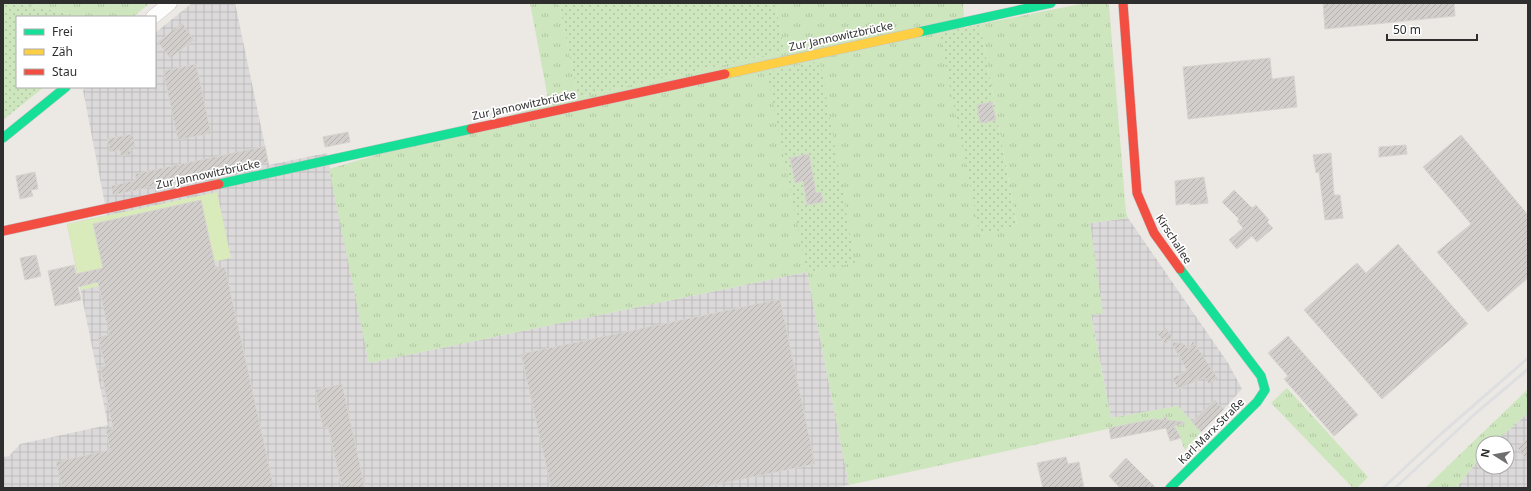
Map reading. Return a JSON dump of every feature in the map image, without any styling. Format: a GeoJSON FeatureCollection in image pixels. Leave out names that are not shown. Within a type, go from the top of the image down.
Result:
{"type":"FeatureCollection","features":[{"type":"Feature","properties":{"kind":"street"},"geometry":{"type":"LineString","coordinates":[[154,16],[170,3]]}},
{"type":"Feature","properties":{"kind":"street","name":"Zur Jannowitzbrücke"},"geometry":{"type":"LineString","coordinates":[[3,231],[1051,3]]}},
{"type":"Feature","properties":{"kind":"street","name":"Kirschallee"},"geometry":{"type":"LineString","coordinates":[[1123,3],[1137,193],[1142,209],[1151,230],[1162,246],[1261,376],[1265,390]]}},
{"type":"Feature","properties":{"kind":"street"},"geometry":{"type":"LineString","coordinates":[[3,138],[65,88]]}},
{"type":"Feature","properties":{"kind":"street","name":"Karl-Marx-Straße"},"geometry":{"type":"LineString","coordinates":[[1170,488],[1257,402],[1265,390]]}},
{"type":"Feature","properties":{"kind":"shaded area"},"geometry":{"type":"Polygon","coordinates":[[[192,3],[235,3],[269,165],[327,153],[369,363],[807,272],[849,485],[833,488],[3,488],[3,457],[9,456],[20,444],[108,425],[67,224],[107,215],[83,90],[86,88],[156,88],[156,32],[192,3]]]}},
{"type":"Feature","properties":{"kind":"shaded area"},"geometry":{"type":"Polygon","coordinates":[[[1128,218],[1228,363],[1242,389],[1201,432],[1178,406],[1111,418],[1091,314],[1102,313],[1090,223],[1128,218]]]}},
{"type":"Feature","properties":{"kind":"shaded area"},"geometry":{"type":"Polygon","coordinates":[[[1528,413],[1528,488],[1456,488],[1475,464],[1475,475],[1515,475],[1515,435],[1503,435],[1528,413]]]}},
{"type":"Feature","properties":{"kind":"green space"},"geometry":{"type":"Polygon","coordinates":[[[3,3],[20,3],[78,16],[16,16],[16,88],[43,88],[3,120],[3,3]]]}},
{"type":"Feature","properties":{"kind":"green space"},"geometry":{"type":"Polygon","coordinates":[[[20,3],[150,3],[134,16],[78,16],[20,3]]]}},
{"type":"Feature","properties":{"kind":"green space"},"geometry":{"type":"Polygon","coordinates":[[[530,3],[559,3],[578,97],[785,51],[775,3],[963,3],[980,234],[1017,226],[980,24],[1086,3],[1106,3],[1109,5],[1126,212],[1128,218],[1090,223],[1103,313],[1091,315],[1111,418],[1178,406],[1201,432],[1185,450],[1176,428],[1172,424],[1154,419],[849,485],[807,272],[369,363],[329,169],[549,104],[530,3]]]}},
{"type":"Feature","properties":{"kind":"green space"},"geometry":{"type":"Polygon","coordinates":[[[559,3],[775,3],[785,51],[578,97],[559,3]]]}},
{"type":"Feature","properties":{"kind":"green space"},"geometry":{"type":"Polygon","coordinates":[[[980,24],[1017,227],[980,234],[939,34],[980,24]]]}},
{"type":"Feature","properties":{"kind":"green space"},"geometry":{"type":"Polygon","coordinates":[[[820,61],[855,263],[807,272],[767,72],[820,61]]]}},
{"type":"Feature","properties":{"kind":"green space"},"geometry":{"type":"Polygon","coordinates":[[[217,192],[231,258],[81,290],[67,224],[217,192]]]}},
{"type":"Feature","properties":{"kind":"green space"},"geometry":{"type":"Polygon","coordinates":[[[1287,388],[1368,477],[1357,488],[1353,488],[1271,403],[1287,388]]]}},
{"type":"Feature","properties":{"kind":"green space"},"geometry":{"type":"Polygon","coordinates":[[[1528,389],[1528,413],[1503,435],[1480,435],[1528,389]]]}},
{"type":"Feature","properties":{"kind":"green space"},"geometry":{"type":"Polygon","coordinates":[[[1475,440],[1475,464],[1456,488],[1425,488],[1475,440]]]}},
{"type":"Feature","properties":{"kind":"building"},"geometry":{"type":"Polygon","coordinates":[[[1323,3],[1454,3],[1455,16],[1325,29],[1323,3]]]}},
{"type":"Feature","properties":{"kind":"building"},"geometry":{"type":"Polygon","coordinates":[[[182,23],[194,40],[170,58],[158,42],[182,23]]]}},
{"type":"Feature","properties":{"kind":"building"},"geometry":{"type":"Polygon","coordinates":[[[1270,58],[1272,79],[1294,76],[1297,107],[1188,119],[1183,67],[1270,58]]]}},
{"type":"Feature","properties":{"kind":"building"},"geometry":{"type":"Polygon","coordinates":[[[196,64],[211,133],[178,140],[163,71],[196,64]]]}},
{"type":"Feature","properties":{"kind":"building"},"geometry":{"type":"Polygon","coordinates":[[[992,102],[996,120],[980,123],[977,105],[992,102]]]}},
{"type":"Feature","properties":{"kind":"building"},"geometry":{"type":"Polygon","coordinates":[[[348,132],[350,142],[325,147],[323,137],[348,132]]]}},
{"type":"Feature","properties":{"kind":"building"},"geometry":{"type":"Polygon","coordinates":[[[133,134],[135,147],[129,148],[131,154],[121,156],[120,150],[110,152],[107,139],[133,134]]]}},
{"type":"Feature","properties":{"kind":"building"},"geometry":{"type":"Polygon","coordinates":[[[1461,135],[1528,215],[1528,278],[1488,312],[1437,252],[1471,224],[1423,167],[1461,135]]]}},
{"type":"Feature","properties":{"kind":"building"},"geometry":{"type":"Polygon","coordinates":[[[1406,145],[1407,154],[1379,157],[1379,147],[1406,145]]]}},
{"type":"Feature","properties":{"kind":"building"},"geometry":{"type":"Polygon","coordinates":[[[265,146],[268,162],[113,195],[111,186],[136,180],[135,174],[265,146]]]}},
{"type":"Feature","properties":{"kind":"building"},"geometry":{"type":"Polygon","coordinates":[[[1331,153],[1334,195],[1340,195],[1343,218],[1325,220],[1319,172],[1316,173],[1313,155],[1331,153]]]}},
{"type":"Feature","properties":{"kind":"building"},"geometry":{"type":"Polygon","coordinates":[[[809,154],[816,193],[821,192],[823,202],[807,205],[803,181],[795,183],[790,158],[809,154]]]}},
{"type":"Feature","properties":{"kind":"building"},"geometry":{"type":"Polygon","coordinates":[[[35,172],[38,189],[31,190],[33,196],[20,199],[16,176],[35,172]]]}},
{"type":"Feature","properties":{"kind":"building"},"geometry":{"type":"Polygon","coordinates":[[[1204,177],[1208,203],[1176,205],[1175,181],[1204,177]]]}},
{"type":"Feature","properties":{"kind":"building"},"geometry":{"type":"Polygon","coordinates":[[[1234,190],[1252,208],[1256,205],[1269,220],[1267,222],[1273,228],[1257,242],[1252,236],[1237,249],[1229,240],[1243,228],[1237,221],[1239,219],[1222,202],[1234,190]]]}},
{"type":"Feature","properties":{"kind":"building"},"geometry":{"type":"Polygon","coordinates":[[[201,200],[216,269],[225,267],[274,488],[62,488],[56,462],[110,450],[106,430],[113,428],[100,367],[105,366],[98,337],[109,335],[98,282],[78,287],[81,300],[55,306],[48,271],[74,265],[76,274],[103,268],[93,224],[201,200]]]}},
{"type":"Feature","properties":{"kind":"building"},"geometry":{"type":"Polygon","coordinates":[[[1398,244],[1468,324],[1382,399],[1304,310],[1357,263],[1366,273],[1398,244]]]}},
{"type":"Feature","properties":{"kind":"building"},"geometry":{"type":"Polygon","coordinates":[[[36,255],[41,276],[25,280],[20,258],[36,255]]]}},
{"type":"Feature","properties":{"kind":"building"},"geometry":{"type":"Polygon","coordinates":[[[780,299],[815,464],[699,488],[551,488],[521,354],[780,299]]]}},
{"type":"Feature","properties":{"kind":"building"},"geometry":{"type":"Polygon","coordinates":[[[1166,328],[1173,338],[1165,344],[1158,334],[1166,328]]]}},
{"type":"Feature","properties":{"kind":"building"},"geometry":{"type":"Polygon","coordinates":[[[1288,336],[1358,415],[1334,436],[1284,379],[1288,376],[1268,353],[1288,336]]]}},
{"type":"Feature","properties":{"kind":"building"},"geometry":{"type":"Polygon","coordinates":[[[1193,341],[1218,379],[1209,384],[1204,377],[1179,389],[1172,379],[1187,370],[1171,342],[1182,343],[1189,348],[1193,341]]]}},
{"type":"Feature","properties":{"kind":"building"},"geometry":{"type":"Polygon","coordinates":[[[342,384],[365,488],[342,488],[328,427],[323,428],[315,390],[342,384]]]}},
{"type":"Feature","properties":{"kind":"building"},"geometry":{"type":"Polygon","coordinates":[[[1215,400],[1224,409],[1201,432],[1192,422],[1215,400]]]}},
{"type":"Feature","properties":{"kind":"building"},"geometry":{"type":"Polygon","coordinates":[[[1163,415],[1168,420],[1184,422],[1184,424],[1174,426],[1181,438],[1170,441],[1166,428],[1111,439],[1109,428],[1154,419],[1164,420],[1163,415]]]}},
{"type":"Feature","properties":{"kind":"building"},"geometry":{"type":"Polygon","coordinates":[[[1528,438],[1528,461],[1517,448],[1528,438]]]}},
{"type":"Feature","properties":{"kind":"building"},"geometry":{"type":"Polygon","coordinates":[[[1066,457],[1068,464],[1079,462],[1084,488],[1043,488],[1037,463],[1066,457]]]}},
{"type":"Feature","properties":{"kind":"building"},"geometry":{"type":"Polygon","coordinates":[[[1126,458],[1156,488],[1120,488],[1109,476],[1126,458]]]}},
{"type":"Feature","properties":{"kind":"railway"},"geometry":{"type":"LineString","coordinates":[[1383,488],[1441,434],[1528,358]]}},
{"type":"Feature","properties":{"kind":"railway"},"geometry":{"type":"LineString","coordinates":[[1395,488],[1476,413],[1528,369]]}},
{"type":"Feature","properties":{"kind":"traffic: fast"},"geometry":{"type":"LineString","coordinates":[[919,32],[1051,3]]}},
{"type":"Feature","properties":{"kind":"traffic: fast"},"geometry":{"type":"LineString","coordinates":[[3,138],[65,88]]}},
{"type":"Feature","properties":{"kind":"traffic: fast"},"geometry":{"type":"LineString","coordinates":[[219,184],[471,129]]}},
{"type":"Feature","properties":{"kind":"traffic: fast"},"geometry":{"type":"LineString","coordinates":[[1170,488],[1257,402],[1265,390],[1261,376],[1180,269]]}},
{"type":"Feature","properties":{"kind":"traffic: slow"},"geometry":{"type":"LineString","coordinates":[[725,74],[919,32]]}},
{"type":"Feature","properties":{"kind":"traffic: jam"},"geometry":{"type":"LineString","coordinates":[[1123,3],[1137,193],[1154,233],[1180,269]]}},
{"type":"Feature","properties":{"kind":"traffic: jam"},"geometry":{"type":"LineString","coordinates":[[471,129],[725,74]]}},
{"type":"Feature","properties":{"kind":"traffic: jam"},"geometry":{"type":"LineString","coordinates":[[3,231],[219,184]]}}]}
